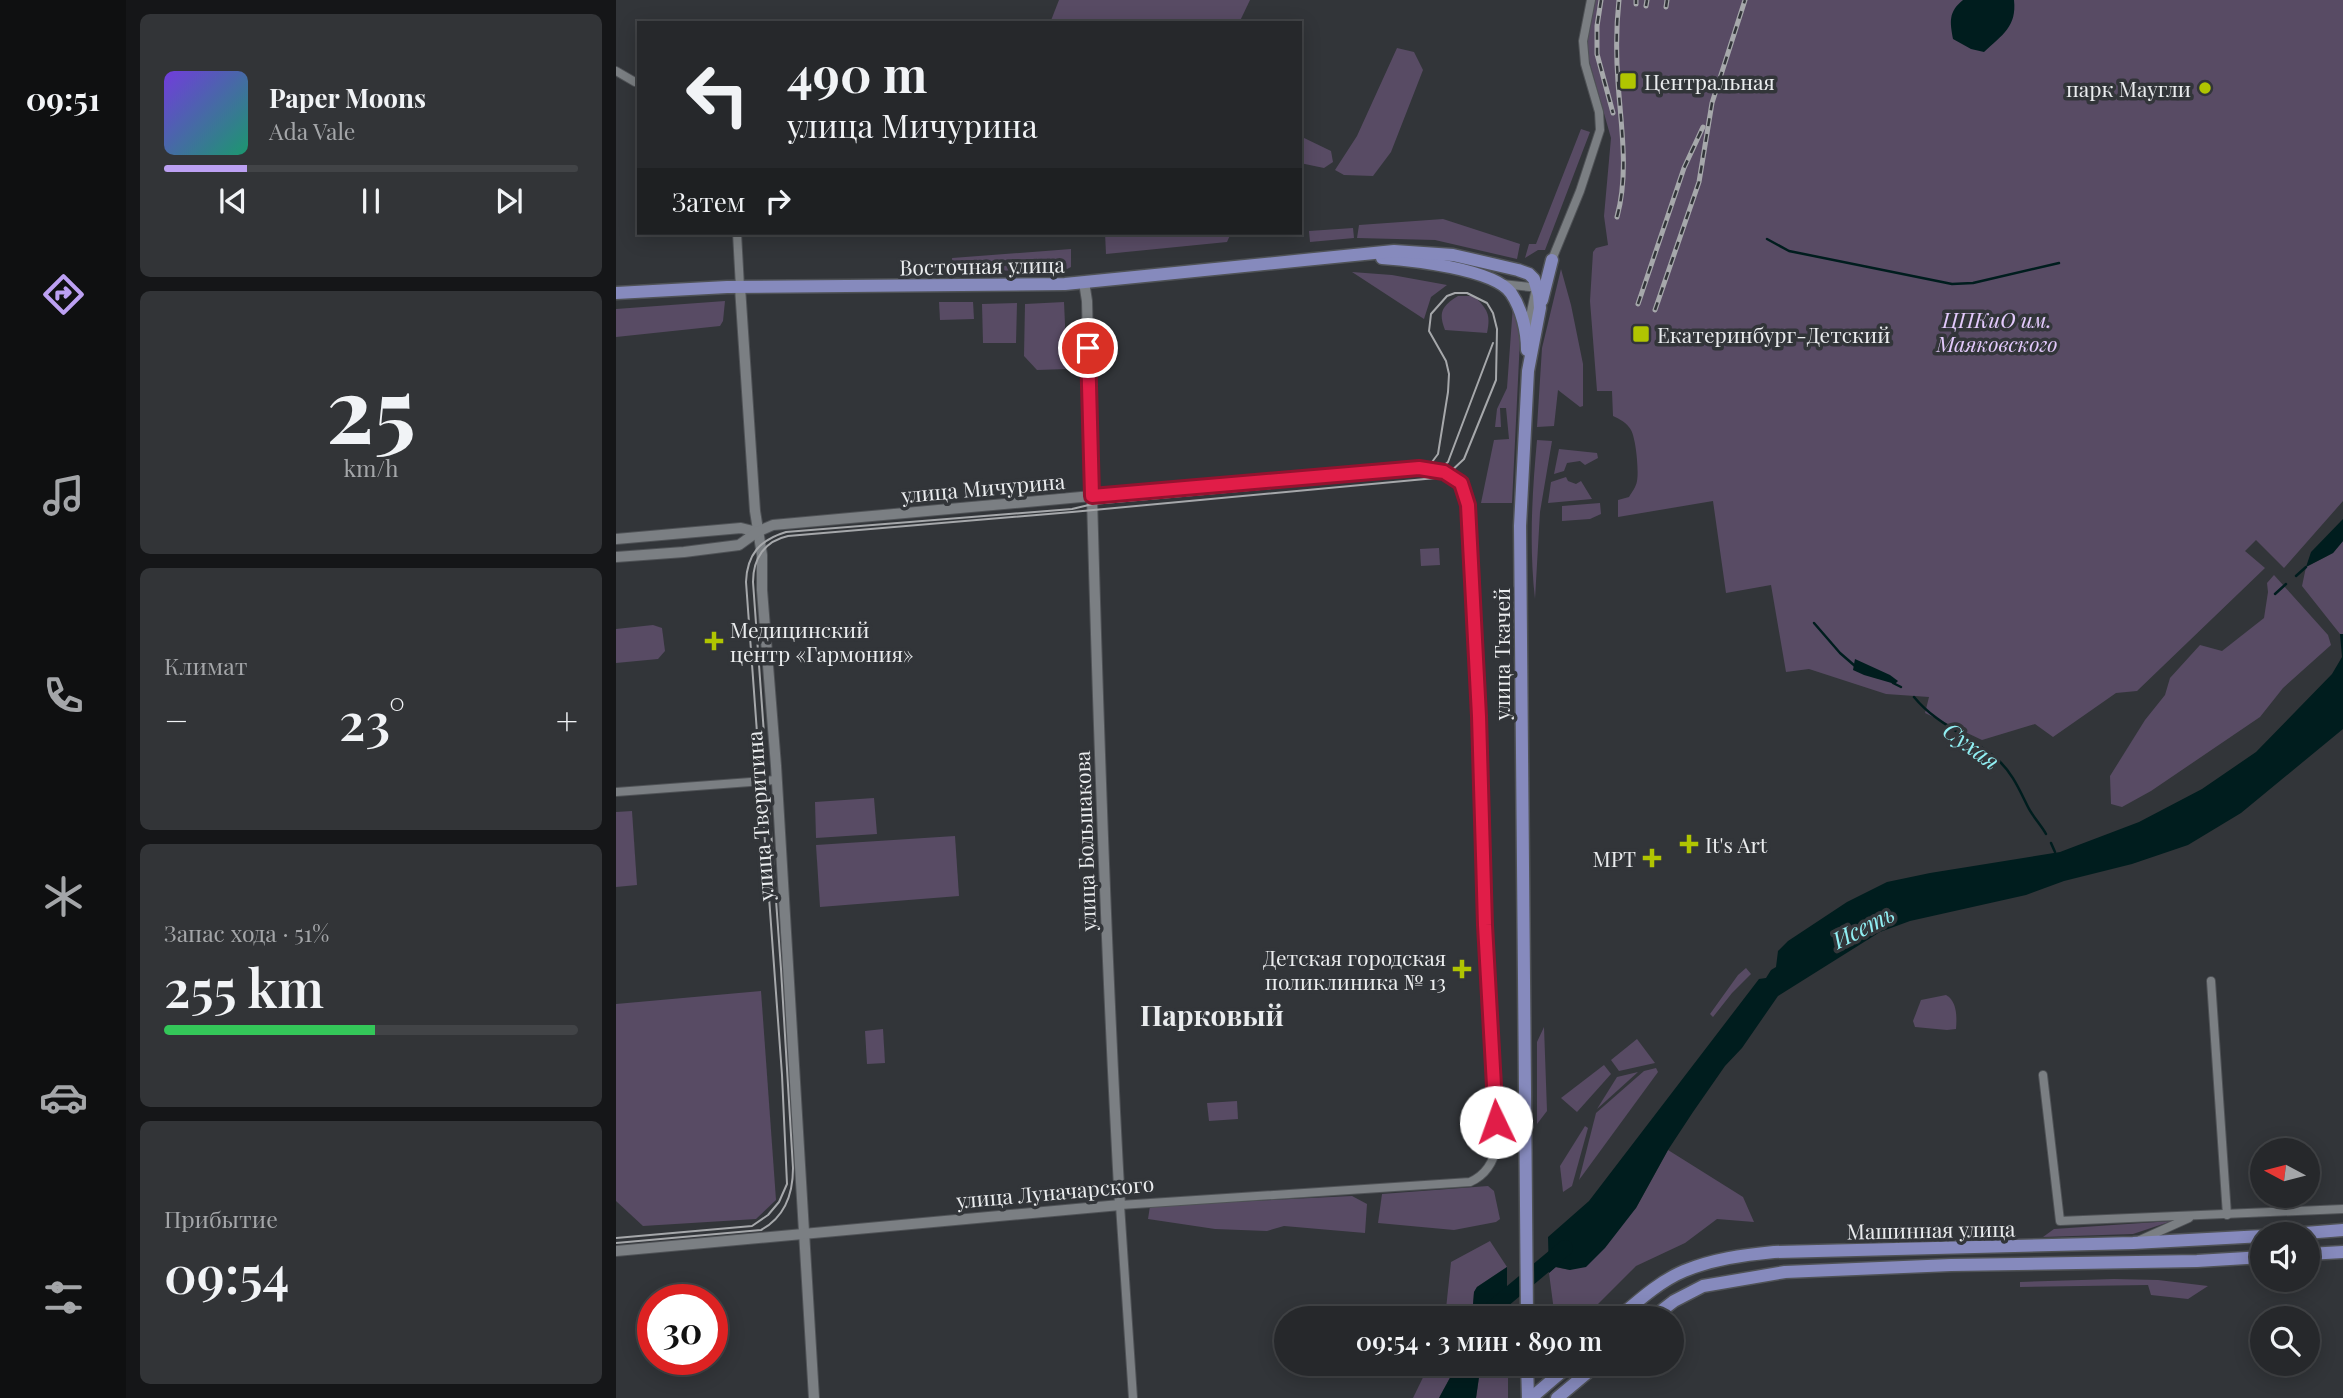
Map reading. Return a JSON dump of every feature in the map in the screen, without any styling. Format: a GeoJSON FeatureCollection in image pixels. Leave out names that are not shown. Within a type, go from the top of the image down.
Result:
{"type":"FeatureCollection","features":[{"type":"Feature","properties":{"kind":"main road","name":"Восточная улица"},"geometry":{"type":"LineString","coordinates":[[616,293],[740,287],[1065,284],[1394,251],[1453,255],[1518,270],[1529,274],[1537,286]]}},
{"type":"Feature","properties":{"kind":"main road","name":"Восточная улица"},"geometry":{"type":"LineString","coordinates":[[1347,256],[1454,268],[1496,282]]}},
{"type":"Feature","properties":{"kind":"main road"},"geometry":{"type":"LineString","coordinates":[[1518,270],[1540,269],[1552,260]]}},
{"type":"Feature","properties":{"kind":"main road"},"geometry":{"type":"LineString","coordinates":[[1540,307],[1552,260]]}},
{"type":"Feature","properties":{"kind":"main road"},"geometry":{"type":"LineString","coordinates":[[1496,282],[1510,292],[1527,337],[1528,371]]}},
{"type":"Feature","properties":{"kind":"main road","name":"улица Ткачей"},"geometry":{"type":"LineString","coordinates":[[1527,1306],[1520,526],[1528,371],[1540,307],[1537,286]]}},
{"type":"Feature","properties":{"kind":"main road"},"geometry":{"type":"LineString","coordinates":[[2320,1232],[2343,1230]]}},
{"type":"Feature","properties":{"kind":"main road","name":"Машинная улица"},"geometry":{"type":"LineString","coordinates":[[1633,1306],[1682,1272],[1729,1257],[1774,1252],[2133,1243],[2250,1237]]}},
{"type":"Feature","properties":{"kind":"main road"},"geometry":{"type":"LineString","coordinates":[[2320,1253],[2343,1252]]}},
{"type":"Feature","properties":{"kind":"main road","name":"Машинная улица"},"geometry":{"type":"LineString","coordinates":[[1668,1306],[1703,1286],[1785,1272],[2250,1258]]}},
{"type":"Feature","properties":{"kind":"main road"},"geometry":{"type":"LineString","coordinates":[[1527,1287],[1532,1306]]}},
{"type":"Feature","properties":{"kind":"main road"},"geometry":{"type":"LineString","coordinates":[[1528,1376],[1530,1398]]}},
{"type":"Feature","properties":{"kind":"main road"},"geometry":{"type":"LineString","coordinates":[[1530,1398],[1556,1376]]}},
{"type":"Feature","properties":{"kind":"main road"},"geometry":{"type":"LineString","coordinates":[[1557,1398],[1583,1376]]}},
{"type":"Feature","properties":{"kind":"street"},"geometry":{"type":"LineString","coordinates":[[1527,337],[1532,298],[1546,275],[1601,130],[1599,112],[1585,64],[1583,41],[1591,0]]}},
{"type":"Feature","properties":{"kind":"street"},"geometry":{"type":"LineString","coordinates":[[616,71],[635,82]]}},
{"type":"Feature","properties":{"kind":"street","name":"улица Тверитина"},"geometry":{"type":"LineString","coordinates":[[737,235],[744,372],[757,532],[762,555],[762,590],[814,1398]]}},
{"type":"Feature","properties":{"kind":"street","name":"улица Большакова"},"geometry":{"type":"LineString","coordinates":[[1084,282],[1087,301],[1101,829],[1119,1205],[1133,1398]]}},
{"type":"Feature","properties":{"kind":"street"},"geometry":{"type":"LineString","coordinates":[[1496,282],[1537,286]]}},
{"type":"Feature","properties":{"kind":"street","name":"улица Мичурина"},"geometry":{"type":"LineString","coordinates":[[616,557],[684,552],[743,543],[757,532],[773,525],[1092,496],[1419,468],[1444,472],[1461,483]]}},
{"type":"Feature","properties":{"kind":"street","name":"улица Ткачей"},"geometry":{"type":"LineString","coordinates":[[1461,483],[1468,505],[1479,716],[1485,925],[1497,1144],[1491,1164]]}},
{"type":"Feature","properties":{"kind":"street","name":"улица Мичурина"},"geometry":{"type":"LineString","coordinates":[[616,539],[741,528],[757,532]]}},
{"type":"Feature","properties":{"kind":"street"},"geometry":{"type":"LineString","coordinates":[[616,792],[776,780]]}},
{"type":"Feature","properties":{"kind":"street"},"geometry":{"type":"LineString","coordinates":[[2211,981],[2227,1215]]}},
{"type":"Feature","properties":{"kind":"street"},"geometry":{"type":"LineString","coordinates":[[2043,1075],[2060,1221],[2343,1209]]}},
{"type":"Feature","properties":{"kind":"street","name":"улица Луначарского"},"geometry":{"type":"LineString","coordinates":[[616,1251],[1119,1205],[1470,1182],[1482,1177],[1491,1164]]}},
{"type":"Feature","properties":{"kind":"street"},"geometry":{"type":"LineString","coordinates":[[2133,1243],[2194,1216]]}},
{"type":"Feature","properties":{"kind":"green space"},"geometry":{"type":"Polygon","coordinates":[[[1059,0],[1250,0],[1240,21],[1051,21],[1059,0]]]}},
{"type":"Feature","properties":{"kind":"green space","name":"ЦПКиО им. Маяковского"},"geometry":{"type":"Polygon","coordinates":[[[1594,0],[2343,0],[2343,501],[2284,568],[2256,540],[2245,551],[2265,568],[2137,691],[2116,693],[2053,737],[2035,724],[1982,740],[1925,713],[1929,697],[1886,694],[1809,669],[1786,672],[1771,585],[1726,593],[1713,501],[1618,517],[1618,500],[1629,497],[1638,476],[1631,430],[1613,416],[1612,391],[1597,391],[1590,301],[1593,252],[1596,248],[1608,245],[1604,216],[1611,138],[1588,57],[1587,24],[1594,0]]]}},
{"type":"Feature","properties":{"kind":"green space"},"geometry":{"type":"Polygon","coordinates":[[[1397,48],[1414,52],[1423,70],[1391,152],[1373,176],[1344,175],[1335,170],[1357,136],[1397,48]]]}},
{"type":"Feature","properties":{"kind":"green space"},"geometry":{"type":"Polygon","coordinates":[[[1581,129],[1590,132],[1545,250],[1538,250],[1525,258],[1529,244],[1536,244],[1581,129]]]}},
{"type":"Feature","properties":{"kind":"green space"},"geometry":{"type":"Polygon","coordinates":[[[1302,137],[1331,151],[1333,162],[1324,168],[1302,163],[1302,137]]]}},
{"type":"Feature","properties":{"kind":"green space"},"geometry":{"type":"Polygon","coordinates":[[[1443,219],[1520,244],[1517,259],[1435,240],[1357,238],[1359,225],[1443,219]]]}},
{"type":"Feature","properties":{"kind":"green space"},"geometry":{"type":"Polygon","coordinates":[[[1353,228],[1354,238],[1310,242],[1309,231],[1353,228]]]}},
{"type":"Feature","properties":{"kind":"green space"},"geometry":{"type":"Polygon","coordinates":[[[1105,235],[1230,235],[1227,242],[1106,254],[1105,235]]]}},
{"type":"Feature","properties":{"kind":"green space"},"geometry":{"type":"Polygon","coordinates":[[[1071,249],[1071,267],[1067,269],[953,272],[952,258],[1071,249]]]}},
{"type":"Feature","properties":{"kind":"green space"},"geometry":{"type":"Polygon","coordinates":[[[1561,269],[1583,364],[1583,406],[1580,407],[1558,390],[1554,426],[1537,427],[1542,348],[1561,269]]]}},
{"type":"Feature","properties":{"kind":"green space"},"geometry":{"type":"Polygon","coordinates":[[[1352,272],[1392,275],[1447,285],[1431,297],[1424,319],[1352,272]]]}},
{"type":"Feature","properties":{"kind":"green space"},"geometry":{"type":"Polygon","coordinates":[[[1458,296],[1474,296],[1482,305],[1488,316],[1487,333],[1445,330],[1443,310],[1458,296]]]}},
{"type":"Feature","properties":{"kind":"green space"},"geometry":{"type":"Polygon","coordinates":[[[725,301],[720,326],[616,337],[616,309],[725,301]]]}},
{"type":"Feature","properties":{"kind":"green space"},"geometry":{"type":"Polygon","coordinates":[[[939,302],[973,302],[974,319],[940,320],[939,302]]]}},
{"type":"Feature","properties":{"kind":"green space"},"geometry":{"type":"Polygon","coordinates":[[[1064,302],[1067,369],[1037,370],[1024,356],[1025,304],[1064,302]]]}},
{"type":"Feature","properties":{"kind":"green space"},"geometry":{"type":"Polygon","coordinates":[[[1017,303],[1016,343],[983,343],[982,304],[1017,303]]]}},
{"type":"Feature","properties":{"kind":"green space"},"geometry":{"type":"Polygon","coordinates":[[[1513,305],[1520,339],[1512,503],[1481,503],[1494,440],[1509,439],[1506,408],[1500,408],[1501,427],[1495,427],[1497,409],[1507,388],[1513,305]]]}},
{"type":"Feature","properties":{"kind":"green space"},"geometry":{"type":"Polygon","coordinates":[[[1537,440],[1552,441],[1540,512],[1535,599],[1532,520],[1537,440]]]}},
{"type":"Feature","properties":{"kind":"green space"},"geometry":{"type":"Polygon","coordinates":[[[1559,449],[1597,453],[1598,458],[1585,465],[1580,461],[1567,463],[1564,471],[1554,474],[1559,449]]]}},
{"type":"Feature","properties":{"kind":"green space"},"geometry":{"type":"Polygon","coordinates":[[[1566,477],[1568,481],[1576,484],[1581,481],[1592,499],[1548,503],[1551,482],[1566,477]]]}},
{"type":"Feature","properties":{"kind":"green space"},"geometry":{"type":"Polygon","coordinates":[[[1600,503],[1601,514],[1590,519],[1562,521],[1562,506],[1600,503]]]}},
{"type":"Feature","properties":{"kind":"green space"},"geometry":{"type":"Polygon","coordinates":[[[2343,541],[2343,634],[2340,634],[2302,586],[2306,567],[2333,553],[2343,541]]]}},
{"type":"Feature","properties":{"kind":"green space"},"geometry":{"type":"Polygon","coordinates":[[[1439,548],[1440,565],[1421,566],[1420,549],[1439,548]]]}},
{"type":"Feature","properties":{"kind":"green space"},"geometry":{"type":"Polygon","coordinates":[[[2274,575],[2328,635],[2331,645],[2283,688],[2260,717],[2151,791],[2122,807],[2111,804],[2110,776],[2145,720],[2165,695],[2170,678],[2200,645],[2222,651],[2264,618],[2267,583],[2274,575]]]}},
{"type":"Feature","properties":{"kind":"green space"},"geometry":{"type":"Polygon","coordinates":[[[653,625],[662,628],[665,651],[658,659],[616,663],[616,629],[653,625]]]}},
{"type":"Feature","properties":{"kind":"green space"},"geometry":{"type":"Polygon","coordinates":[[[874,798],[877,834],[816,838],[815,802],[874,798]]]}},
{"type":"Feature","properties":{"kind":"green space"},"geometry":{"type":"Polygon","coordinates":[[[632,811],[637,885],[616,887],[616,812],[632,811]]]}},
{"type":"Feature","properties":{"kind":"green space"},"geometry":{"type":"Polygon","coordinates":[[[955,836],[959,896],[820,907],[816,845],[955,836]]]}},
{"type":"Feature","properties":{"kind":"green space"},"geometry":{"type":"Polygon","coordinates":[[[1746,968],[1751,974],[1713,1017],[1710,1014],[1746,968]]]}},
{"type":"Feature","properties":{"kind":"green space"},"geometry":{"type":"Polygon","coordinates":[[[761,991],[776,1200],[756,1219],[643,1226],[616,1201],[616,1004],[761,991]]]}},
{"type":"Feature","properties":{"kind":"green space"},"geometry":{"type":"Polygon","coordinates":[[[1946,995],[1954,1005],[1956,1029],[1915,1027],[1913,1021],[1921,1000],[1946,995]]]}},
{"type":"Feature","properties":{"kind":"green space"},"geometry":{"type":"Polygon","coordinates":[[[1544,1027],[1547,1111],[1537,1124],[1537,1042],[1544,1027]]]}},
{"type":"Feature","properties":{"kind":"green space"},"geometry":{"type":"Polygon","coordinates":[[[883,1029],[885,1063],[867,1064],[865,1031],[883,1029]]]}},
{"type":"Feature","properties":{"kind":"green space"},"geometry":{"type":"Polygon","coordinates":[[[1637,1039],[1655,1063],[1619,1071],[1611,1060],[1637,1039]]]}},
{"type":"Feature","properties":{"kind":"green space"},"geometry":{"type":"Polygon","coordinates":[[[1604,1065],[1611,1074],[1577,1112],[1561,1098],[1604,1065]]]}},
{"type":"Feature","properties":{"kind":"green space"},"geometry":{"type":"Polygon","coordinates":[[[1656,1068],[1658,1072],[1579,1180],[1596,1113],[1644,1071],[1656,1068]]]}},
{"type":"Feature","properties":{"kind":"green space"},"geometry":{"type":"Polygon","coordinates":[[[1638,1072],[1597,1109],[1617,1077],[1638,1072]]]}},
{"type":"Feature","properties":{"kind":"green space"},"geometry":{"type":"Polygon","coordinates":[[[1237,1101],[1238,1119],[1209,1121],[1207,1103],[1237,1101]]]}},
{"type":"Feature","properties":{"kind":"green space"},"geometry":{"type":"Polygon","coordinates":[[[1585,1126],[1588,1128],[1572,1186],[1563,1192],[1560,1166],[1585,1126]]]}},
{"type":"Feature","properties":{"kind":"green space"},"geometry":{"type":"Polygon","coordinates":[[[1668,1150],[1743,1197],[1754,1222],[1717,1219],[1685,1243],[1636,1266],[1596,1306],[1553,1306],[1549,1273],[1555,1267],[1570,1270],[1636,1208],[1668,1150]]]}},
{"type":"Feature","properties":{"kind":"green space"},"geometry":{"type":"Polygon","coordinates":[[[1488,1186],[1494,1191],[1500,1219],[1496,1222],[1454,1230],[1378,1223],[1382,1194],[1488,1186]]]}},
{"type":"Feature","properties":{"kind":"green space"},"geometry":{"type":"Polygon","coordinates":[[[1352,1196],[1367,1204],[1365,1233],[1284,1226],[1267,1231],[1215,1229],[1148,1219],[1150,1206],[1352,1196]]]}},
{"type":"Feature","properties":{"kind":"green space"},"geometry":{"type":"Polygon","coordinates":[[[2172,1221],[2133,1234],[2043,1237],[2054,1229],[2172,1221]]]}},
{"type":"Feature","properties":{"kind":"green space"},"geometry":{"type":"Polygon","coordinates":[[[1490,1241],[1507,1267],[1477,1287],[1473,1306],[1446,1306],[1451,1262],[1490,1241]]]}},
{"type":"Feature","properties":{"kind":"green space"},"geometry":{"type":"Polygon","coordinates":[[[2158,1280],[2208,1286],[2188,1299],[2151,1295],[2148,1285],[2020,1287],[2020,1282],[2158,1280]]]}},
{"type":"Feature","properties":{"kind":"green space"},"geometry":{"type":"Polygon","coordinates":[[[1424,1376],[1451,1376],[1439,1398],[1413,1398],[1424,1376]]]}},
{"type":"Feature","properties":{"kind":"green space"},"geometry":{"type":"Polygon","coordinates":[[[1479,1376],[1508,1376],[1508,1398],[1476,1398],[1479,1376]]]}},
{"type":"Feature","properties":{"kind":"water"},"geometry":{"type":"Polygon","coordinates":[[[1963,0],[2014,0],[2011,24],[1984,52],[1971,49],[1953,39],[1951,18],[1963,0]]]}},
{"type":"Feature","properties":{"kind":"water"},"geometry":{"type":"Polygon","coordinates":[[[2343,519],[2343,541],[2333,553],[2306,567],[2311,552],[2343,519]]]}},
{"type":"Feature","properties":{"kind":"water"},"geometry":{"type":"Polygon","coordinates":[[[2340,634],[2343,634],[2343,729],[2241,813],[2188,845],[2132,864],[2064,881],[2026,895],[1910,921],[1880,932],[1778,996],[1693,1112],[1636,1208],[1605,1248],[1586,1267],[1570,1270],[1556,1267],[1549,1273],[1548,1237],[1589,1201],[1759,979],[1766,978],[1776,967],[1778,951],[1788,941],[1847,902],[1887,882],[2060,852],[2139,822],[2202,789],[2256,752],[2332,674],[2342,657],[2340,634]]]}},
{"type":"Feature","properties":{"kind":"water"},"geometry":{"type":"Polygon","coordinates":[[[1855,659],[1898,681],[1895,684],[1853,670],[1855,659]]]}},
{"type":"Feature","properties":{"kind":"water"},"geometry":{"type":"Polygon","coordinates":[[[1507,1267],[1507,1306],[1473,1306],[1477,1287],[1507,1267]]]}},
{"type":"Feature","properties":{"kind":"water"},"geometry":{"type":"Polygon","coordinates":[[[1451,1376],[1479,1376],[1476,1398],[1439,1398],[1451,1376]]]}},
{"type":"Feature","properties":{"kind":"waterway"},"geometry":{"type":"LineString","coordinates":[[1767,239],[1789,251],[1952,284],[1973,283],[2059,263]]}},
{"type":"Feature","properties":{"kind":"waterway"},"geometry":{"type":"LineString","coordinates":[[2296,576],[2306,567]]}},
{"type":"Feature","properties":{"kind":"waterway"},"geometry":{"type":"LineString","coordinates":[[2275,594],[2286,584]]}},
{"type":"Feature","properties":{"kind":"waterway","name":"Сухая"},"geometry":{"type":"LineString","coordinates":[[1814,623],[1855,666]]}},
{"type":"Feature","properties":{"kind":"waterway","name":"Сухая"},"geometry":{"type":"LineString","coordinates":[[1893,683],[1901,687]]}},
{"type":"Feature","properties":{"kind":"waterway","name":"Сухая"},"geometry":{"type":"LineString","coordinates":[[1914,697],[1932,715],[2002,763],[2046,834]]}},
{"type":"Feature","properties":{"kind":"waterway","name":"Сухая"},"geometry":{"type":"LineString","coordinates":[[2051,843],[2055,852]]}},
{"type":"Feature","properties":{"kind":"waterway","name":"Исеть"},"geometry":{"type":"LineString","coordinates":[[1496,1306],[1565,1248]]}},
{"type":"Feature","properties":{"kind":"tram line"},"geometry":{"type":"LineString","coordinates":[[616,1238],[752,1226],[768,1215],[779,1202],[787,1184],[782,1075],[746,582],[752,556],[762,544],[786,532],[1072,509],[1093,504],[1415,475],[1429,466],[1438,454],[1448,392],[1449,374],[1446,361],[1429,331],[1431,314],[1447,296],[1455,293],[1467,293],[1487,303],[1497,329],[1496,380],[1464,459],[1448,474],[1436,478],[788,536],[767,546],[755,565],[753,582],[781,969],[793,1168],[791,1187],[782,1212],[761,1230],[616,1243]]}},
{"type":"Feature","properties":{"kind":"tram line"},"geometry":{"type":"LineString","coordinates":[[1438,470],[1448,462],[1493,343]]}},
{"type":"Feature","properties":{"kind":"railway"},"geometry":{"type":"LineString","coordinates":[[1601,0],[1597,54],[1613,113]]}},
{"type":"Feature","properties":{"kind":"railway"},"geometry":{"type":"LineString","coordinates":[[1617,217],[1623,184],[1617,61],[1619,0]]}},
{"type":"Feature","properties":{"kind":"railway"},"geometry":{"type":"LineString","coordinates":[[1646,6],[1647,0]]}},
{"type":"Feature","properties":{"kind":"railway"},"geometry":{"type":"LineString","coordinates":[[1666,7],[1667,0]]}},
{"type":"Feature","properties":{"kind":"railway"},"geometry":{"type":"LineString","coordinates":[[1655,310],[1699,182],[1712,103],[1745,0]]}},
{"type":"Feature","properties":{"kind":"railway"},"geometry":{"type":"LineString","coordinates":[[1638,304],[1684,168],[1703,127]]}},
{"type":"Feature","properties":{"kind":"place","name":"Центральная"},"geometry":{"type":"Point","coordinates":[1628,81]}},
{"type":"Feature","properties":{"kind":"place","name":"парк Маугли"},"geometry":{"type":"Point","coordinates":[2205,88]}},
{"type":"Feature","properties":{"kind":"place","name":"Екатеринбург-Детский"},"geometry":{"type":"Point","coordinates":[1641,334]}},
{"type":"Feature","properties":{"kind":"place","name":"Медицинский центр «Гармония»"},"geometry":{"type":"Point","coordinates":[714,641]}},
{"type":"Feature","properties":{"kind":"place","name":"It's Art"},"geometry":{"type":"Point","coordinates":[1689,844]}},
{"type":"Feature","properties":{"kind":"place","name":"МРТ"},"geometry":{"type":"Point","coordinates":[1652,858]}},
{"type":"Feature","properties":{"kind":"place","name":"Детская городская поликлиника № 13"},"geometry":{"type":"Point","coordinates":[1462,969]}},
{"type":"Feature","properties":{"kind":"district","name":"Парковый"},"geometry":{"type":"Point","coordinates":[1212,1014]}},
{"type":"Feature","properties":{"kind":"route"},"geometry":{"type":"LineString","coordinates":[[1088,348],[1092,496],[1419,468],[1444,472],[1461,483],[1468,505],[1496,1122]]}}]}
